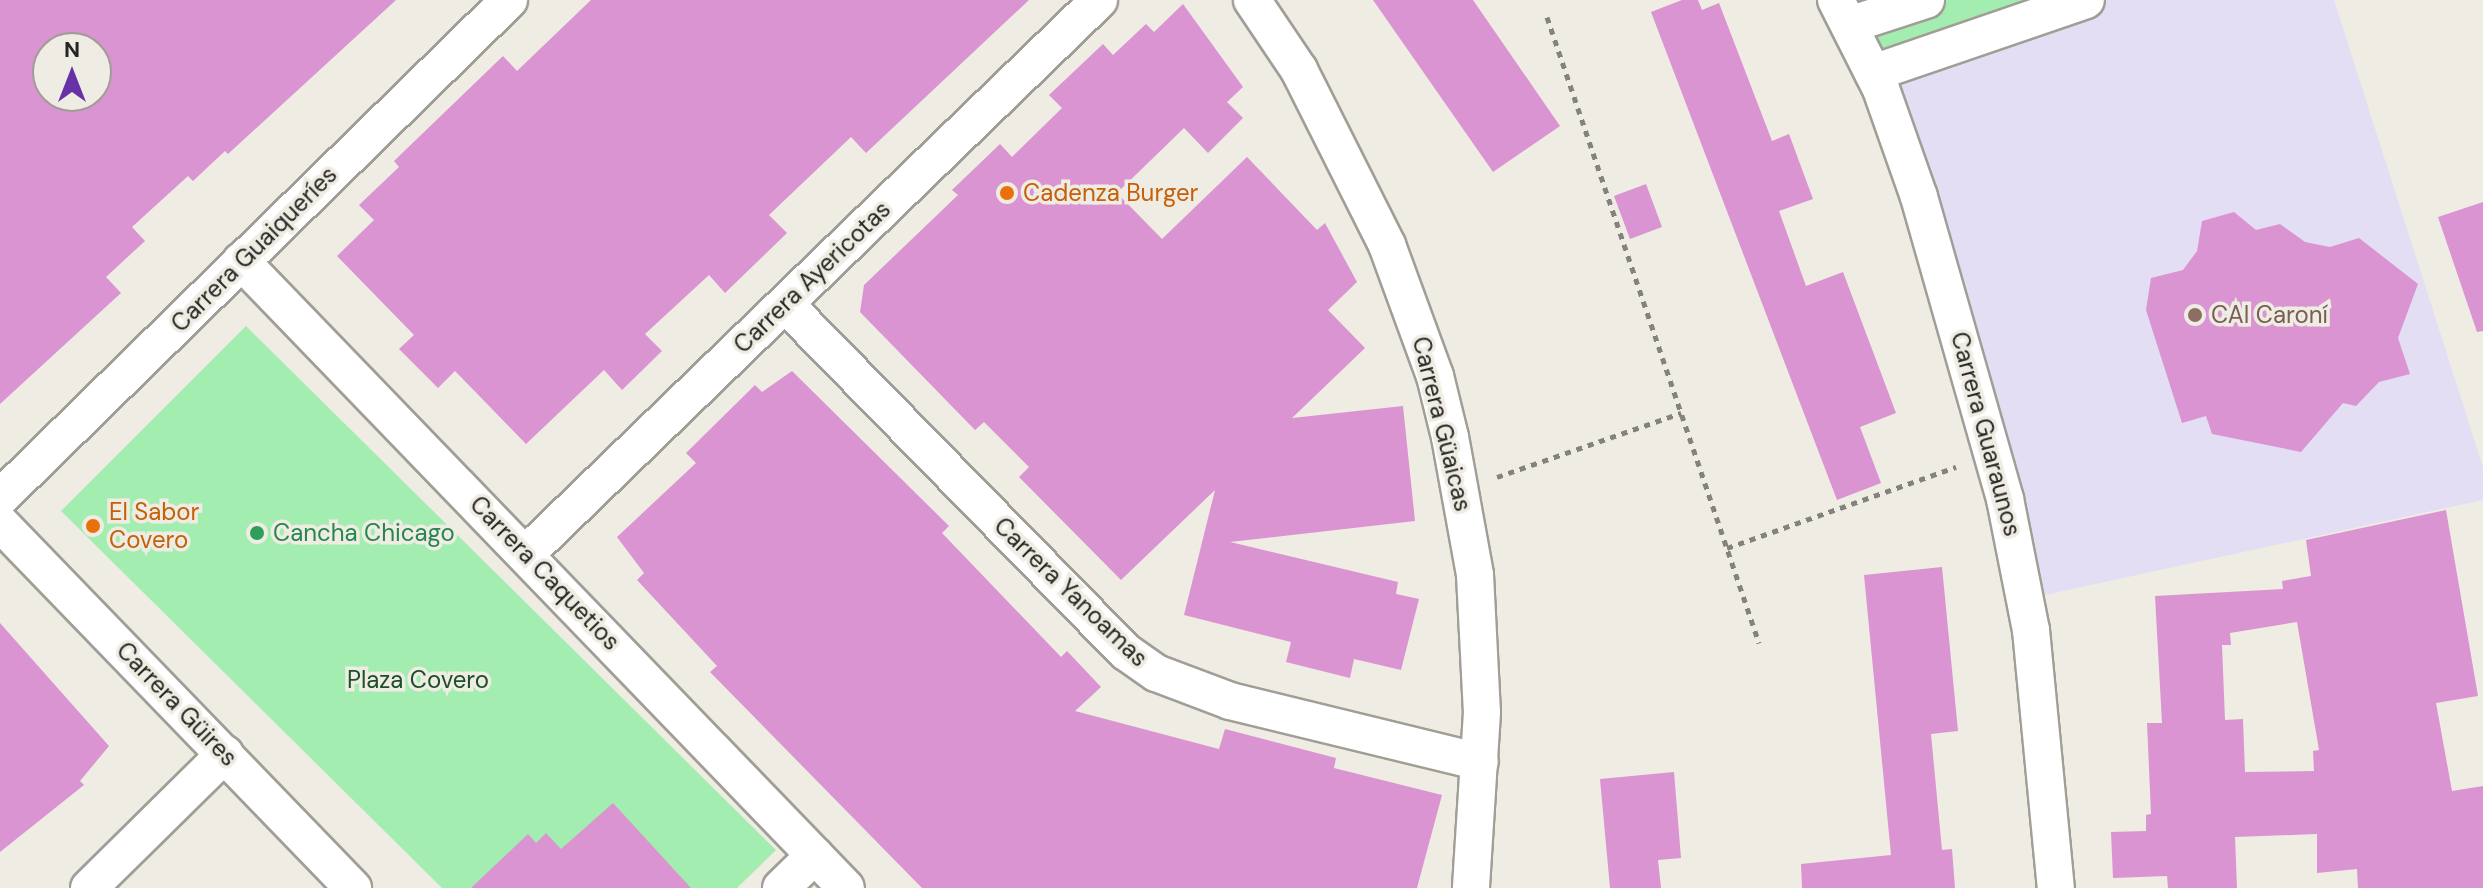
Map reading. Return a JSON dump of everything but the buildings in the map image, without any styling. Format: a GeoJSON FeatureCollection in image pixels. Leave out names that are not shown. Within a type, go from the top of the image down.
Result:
{"type":"FeatureCollection","features":[{"type":"Feature","properties":{"kind":"street","name":"Carrera Guaiqueríes"},"geometry":{"type":"LineString","coordinates":[[0,498],[509,0]]}},
{"type":"Feature","properties":{"kind":"street","name":"Carrera Ayericotas"},"geometry":{"type":"LineString","coordinates":[[526,554],[1099,0]]}},
{"type":"Feature","properties":{"kind":"street","name":"Carrera Güaicas"},"geometry":{"type":"LineString","coordinates":[[1252,0],[1299,70],[1387,245],[1435,376],[1461,489],[1475,575],[1480,762],[1471,888]]}},
{"type":"Feature","properties":{"kind":"street"},"geometry":{"type":"LineString","coordinates":[[1843,12],[1926,0]]}},
{"type":"Feature","properties":{"kind":"street"},"geometry":{"type":"LineString","coordinates":[[1873,73],[2086,0]]}},
{"type":"Feature","properties":{"kind":"street","name":"Carrera Guaraunos"},"geometry":{"type":"LineString","coordinates":[[1843,12],[1873,73],[1919,197],[1993,454],[2031,630],[2056,888]]}},
{"type":"Feature","properties":{"kind":"street","name":"Carrera Caquetios"},"geometry":{"type":"LineString","coordinates":[[241,261],[846,888]]}},
{"type":"Feature","properties":{"kind":"street","name":"Carrera Yanoamas"},"geometry":{"type":"LineString","coordinates":[[785,304],[1126,652],[1156,673],[1230,701],[1480,762]]}},
{"type":"Feature","properties":{"kind":"street","name":"Carrera Güires"},"geometry":{"type":"LineString","coordinates":[[0,523],[353,888]]}},
{"type":"Feature","properties":{"kind":"street"},"geometry":{"type":"LineString","coordinates":[[89,888],[225,754]]}},
{"type":"Feature","properties":{"kind":"street"},"geometry":{"type":"LineString","coordinates":[[781,888],[815,855]]}},
{"type":"Feature","properties":{"kind":"path"},"geometry":{"type":"LineString","coordinates":[[1547,17],[1759,643]]}},
{"type":"Feature","properties":{"kind":"path"},"geometry":{"type":"LineString","coordinates":[[1461,489],[1681,413]]}},
{"type":"Feature","properties":{"kind":"path"},"geometry":{"type":"LineString","coordinates":[[1727,548],[1993,454]]}},
{"type":"Feature","properties":{"kind":"shaded area","name":"CAI Caroní"},"geometry":{"type":"Polygon","coordinates":[[[2086,0],[2334,0],[2483,467],[2483,500],[2026,599],[1881,89],[2086,0]]]}},
{"type":"Feature","properties":{"kind":"green space"},"geometry":{"type":"Polygon","coordinates":[[[1926,0],[2086,0],[1873,73],[1849,25],[1926,0]]]}},
{"type":"Feature","properties":{"kind":"green space","name":"Plaza Covero"},"geometry":{"type":"Polygon","coordinates":[[[246,326],[776,850],[737,888],[442,888],[61,511],[246,326]]]}},
{"type":"Feature","properties":{"kind":"place","name":"Cadenza Burger"},"geometry":{"type":"Point","coordinates":[1007,193]}},
{"type":"Feature","properties":{"kind":"place","name":"CAI Caroní"},"geometry":{"type":"Point","coordinates":[2195,315]}},
{"type":"Feature","properties":{"kind":"place","name":"El Sabor Covero"},"geometry":{"type":"Point","coordinates":[93,526]}},
{"type":"Feature","properties":{"kind":"place","name":"Cancha Chicago"},"geometry":{"type":"Point","coordinates":[257,533]}}]}
